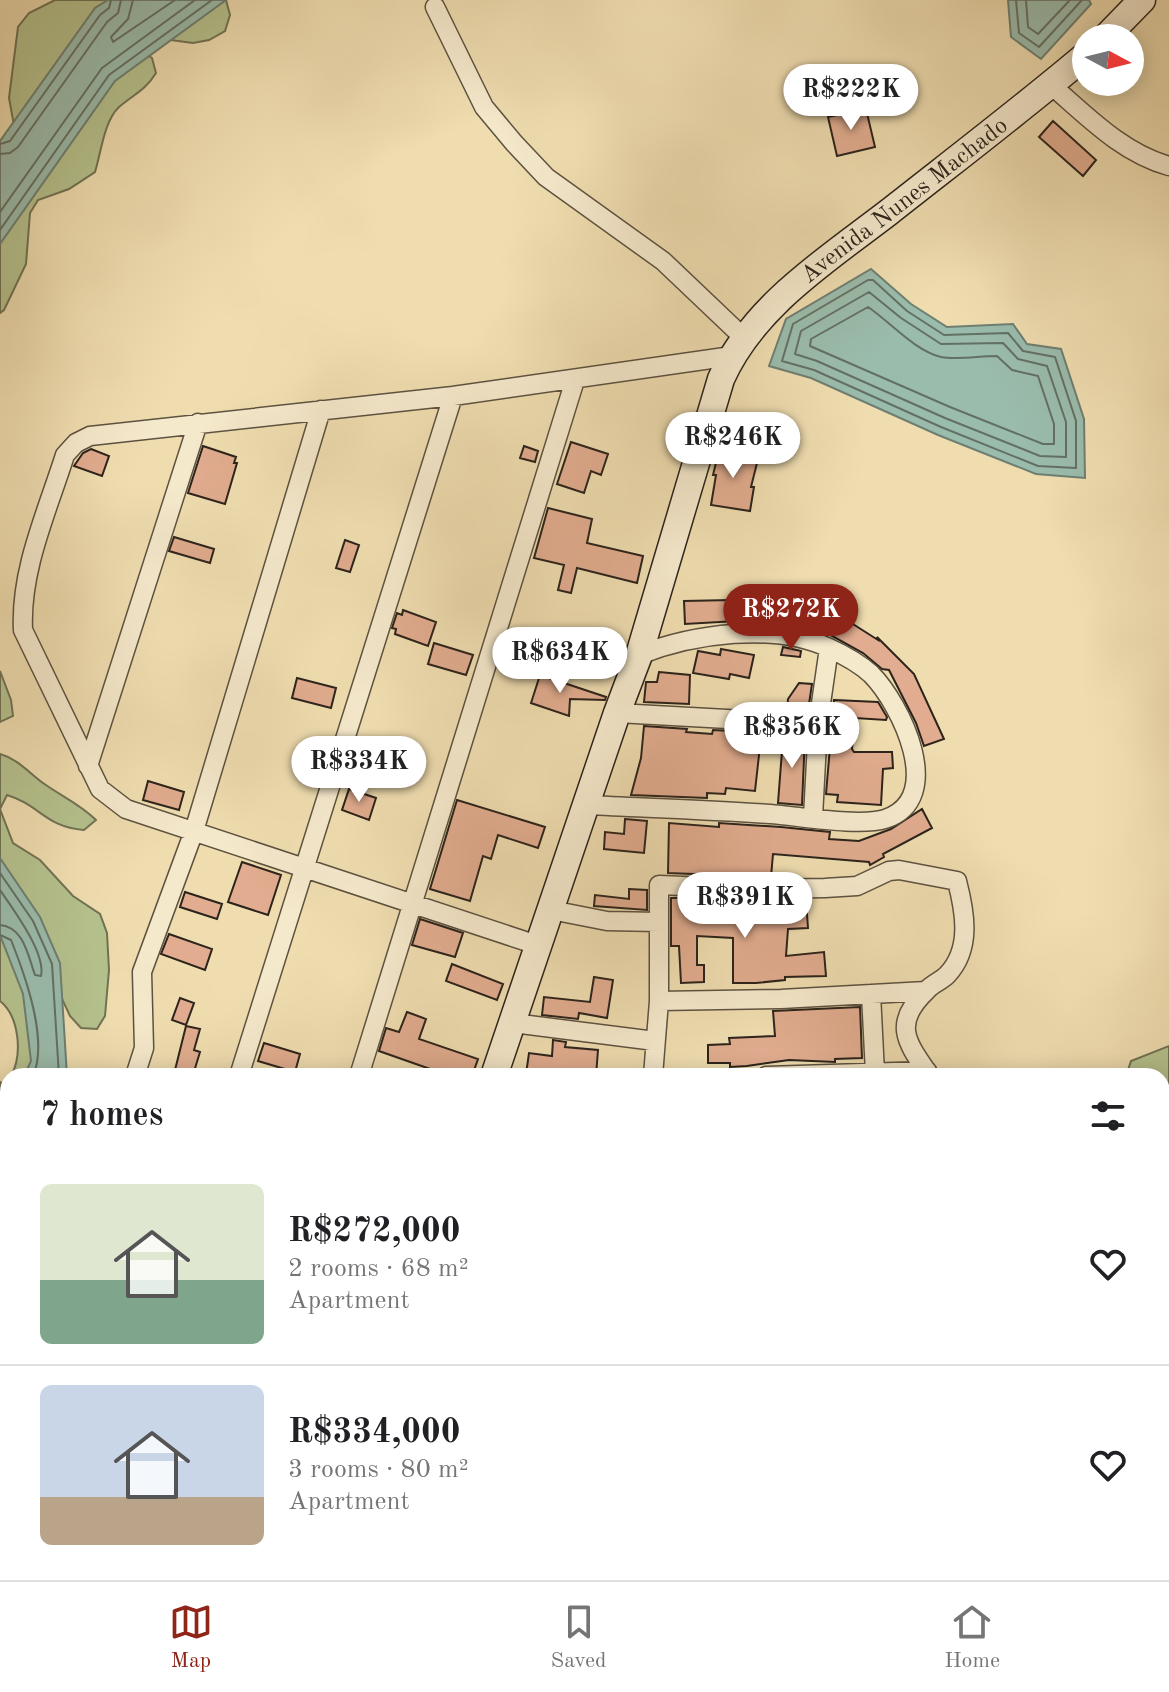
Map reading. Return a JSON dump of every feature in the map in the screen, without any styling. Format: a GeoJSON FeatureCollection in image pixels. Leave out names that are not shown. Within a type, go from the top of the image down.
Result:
{"type":"FeatureCollection","features":[{"type":"Feature","properties":{"kind":"main road"},"geometry":{"type":"LineString","coordinates":[[1119,24],[1142,0]]}},
{"type":"Feature","properties":{"kind":"main road","name":"Avenida Nunes Machado"},"geometry":{"type":"LineString","coordinates":[[497,1068],[639,655],[721,379],[738,347],[768,310],[814,271],[1072,67]]}},
{"type":"Feature","properties":{"kind":"street"},"geometry":{"type":"LineString","coordinates":[[435,7],[484,107],[514,143],[546,177],[663,261],[738,347],[575,380],[90,436],[76,443],[65,455],[33,554],[22,603],[23,630],[100,789],[126,809],[540,946]]}},
{"type":"Feature","properties":{"kind":"street"},"geometry":{"type":"LineString","coordinates":[[1051,85],[1112,137],[1148,160],[1169,166]]}},
{"type":"Feature","properties":{"kind":"street"},"geometry":{"type":"LineString","coordinates":[[361,1068],[575,380]]}},
{"type":"Feature","properties":{"kind":"street"},"geometry":{"type":"LineString","coordinates":[[242,1068],[453,396]]}},
{"type":"Feature","properties":{"kind":"street"},"geometry":{"type":"LineString","coordinates":[[138,1068],[144,1048],[142,972],[194,831],[321,410]]}},
{"type":"Feature","properties":{"kind":"street"},"geometry":{"type":"LineString","coordinates":[[88,766],[198,423]]}},
{"type":"Feature","properties":{"kind":"street"},"geometry":{"type":"LineString","coordinates":[[587,805],[870,822],[887,818],[907,802],[916,782],[913,750],[900,716],[870,673],[829,648],[780,636],[715,635],[679,641],[639,655]]}},
{"type":"Feature","properties":{"kind":"street"},"geometry":{"type":"LineString","coordinates":[[813,817],[818,724],[829,648]]}},
{"type":"Feature","properties":{"kind":"street"},"geometry":{"type":"LineString","coordinates":[[617,713],[818,724]]}},
{"type":"Feature","properties":{"kind":"street"},"geometry":{"type":"LineString","coordinates":[[653,1068],[659,1001],[659,885],[758,889],[857,886],[889,871],[899,870],[957,881],[966,914],[963,943],[947,975],[926,991],[905,1026],[907,1044],[924,1068]]}},
{"type":"Feature","properties":{"kind":"street"},"geometry":{"type":"LineString","coordinates":[[551,910],[607,921],[658,922]]}},
{"type":"Feature","properties":{"kind":"street"},"geometry":{"type":"LineString","coordinates":[[659,1001],[926,991]]}},
{"type":"Feature","properties":{"kind":"street"},"geometry":{"type":"LineString","coordinates":[[871,994],[875,1068]]}},
{"type":"Feature","properties":{"kind":"street"},"geometry":{"type":"LineString","coordinates":[[513,1023],[655,1041]]}},
{"type":"Feature","properties":{"kind":"green space"},"geometry":{"type":"Polygon","coordinates":[[[55,0],[226,0],[230,15],[225,31],[209,40],[193,43],[163,39],[139,49],[152,58],[156,73],[114,113],[106,129],[95,172],[69,189],[38,200],[30,213],[26,264],[0,313],[0,161],[15,131],[9,98],[18,27],[29,13],[55,0]]]}},
{"type":"Feature","properties":{"kind":"green space"},"geometry":{"type":"Polygon","coordinates":[[[0,671],[11,700],[13,716],[0,722],[0,671]]]}},
{"type":"Feature","properties":{"kind":"green space"},"geometry":{"type":"Polygon","coordinates":[[[0,754],[18,762],[96,820],[84,830],[60,825],[7,795],[0,809],[0,754]]]}},
{"type":"Feature","properties":{"kind":"green space"},"geometry":{"type":"Polygon","coordinates":[[[0,809],[13,843],[40,860],[73,896],[100,914],[107,933],[109,970],[105,1016],[97,1029],[81,1028],[70,1016],[0,867],[0,809]]]}},
{"type":"Feature","properties":{"kind":"green space"},"geometry":{"type":"Polygon","coordinates":[[[0,918],[14,952],[41,1068],[15,1068],[18,1047],[15,1026],[0,1001],[0,918]]]}},
{"type":"Feature","properties":{"kind":"green space"},"geometry":{"type":"Polygon","coordinates":[[[1169,1046],[1169,1068],[1129,1068],[1131,1061],[1169,1046]]]}},
{"type":"Feature","properties":{"kind":"water"},"geometry":{"type":"Polygon","coordinates":[[[108,0],[226,0],[115,81],[0,244],[0,141],[95,8],[108,0]]]}},
{"type":"Feature","properties":{"kind":"water"},"geometry":{"type":"Polygon","coordinates":[[[1008,0],[1089,0],[1091,4],[1041,59],[1011,37],[1008,0]]]}},
{"type":"Feature","properties":{"kind":"water"},"geometry":{"type":"Polygon","coordinates":[[[871,269],[911,304],[947,327],[1013,324],[1027,344],[1061,349],[1084,419],[1085,478],[1036,474],[938,435],[811,378],[769,366],[786,319],[871,269]]]}},
{"type":"Feature","properties":{"kind":"water"},"geometry":{"type":"Polygon","coordinates":[[[0,858],[40,917],[60,963],[67,1068],[28,1068],[31,1061],[23,994],[0,935],[0,858]]]}},
{"type":"Feature","properties":{"kind":"building"},"geometry":{"type":"Polygon","coordinates":[[[866,109],[875,147],[837,156],[828,117],[866,109]]]}},
{"type":"Feature","properties":{"kind":"building"},"geometry":{"type":"Polygon","coordinates":[[[1053,121],[1096,160],[1083,176],[1039,137],[1053,121]]]}},
{"type":"Feature","properties":{"kind":"building"},"geometry":{"type":"Polygon","coordinates":[[[760,423],[778,429],[773,444],[757,439],[760,423]]]}},
{"type":"Feature","properties":{"kind":"building"},"geometry":{"type":"Polygon","coordinates":[[[571,442],[608,454],[601,475],[591,471],[584,493],[557,484],[571,442]]]}},
{"type":"Feature","properties":{"kind":"building"},"geometry":{"type":"Polygon","coordinates":[[[721,442],[735,446],[732,457],[757,463],[751,487],[754,487],[750,511],[711,505],[716,475],[713,475],[721,442]]]}},
{"type":"Feature","properties":{"kind":"building"},"geometry":{"type":"Polygon","coordinates":[[[203,446],[236,457],[225,504],[188,493],[203,446]]]}},
{"type":"Feature","properties":{"kind":"building"},"geometry":{"type":"Polygon","coordinates":[[[524,446],[538,451],[535,462],[520,458],[524,446]]]}},
{"type":"Feature","properties":{"kind":"building"},"geometry":{"type":"Polygon","coordinates":[[[91,449],[109,456],[102,476],[74,466],[83,453],[91,449]]]}},
{"type":"Feature","properties":{"kind":"building"},"geometry":{"type":"Polygon","coordinates":[[[548,508],[592,519],[587,543],[643,556],[637,583],[577,568],[571,593],[558,590],[564,565],[534,558],[548,508]]]}},
{"type":"Feature","properties":{"kind":"building"},"geometry":{"type":"Polygon","coordinates":[[[174,537],[214,549],[210,563],[169,551],[174,537]]]}},
{"type":"Feature","properties":{"kind":"building"},"geometry":{"type":"Polygon","coordinates":[[[345,540],[359,545],[350,572],[336,568],[345,540]]]}},
{"type":"Feature","properties":{"kind":"building"},"geometry":{"type":"Polygon","coordinates":[[[765,599],[811,605],[806,628],[755,620],[685,624],[684,601],[732,600],[764,604],[765,599]]]}},
{"type":"Feature","properties":{"kind":"building"},"geometry":{"type":"Polygon","coordinates":[[[403,610],[436,622],[428,646],[395,634],[396,629],[392,628],[397,613],[402,615],[403,610]]]}},
{"type":"Feature","properties":{"kind":"building"},"geometry":{"type":"Polygon","coordinates":[[[845,619],[878,640],[877,637],[914,674],[944,739],[924,746],[889,670],[882,669],[863,653],[832,636],[845,619]]]}},
{"type":"Feature","properties":{"kind":"building"},"geometry":{"type":"Polygon","coordinates":[[[434,643],[473,655],[466,675],[428,664],[434,643]]]}},
{"type":"Feature","properties":{"kind":"building"},"geometry":{"type":"Polygon","coordinates":[[[783,647],[801,651],[800,657],[781,655],[783,647]]]}},
{"type":"Feature","properties":{"kind":"building"},"geometry":{"type":"Polygon","coordinates":[[[721,649],[754,655],[749,678],[730,674],[729,679],[693,673],[698,651],[720,655],[721,649]]]}},
{"type":"Feature","properties":{"kind":"building"},"geometry":{"type":"Polygon","coordinates":[[[659,672],[690,675],[689,704],[644,702],[646,682],[657,682],[659,672]]]}},
{"type":"Feature","properties":{"kind":"building"},"geometry":{"type":"Polygon","coordinates":[[[540,675],[606,697],[605,700],[570,699],[569,716],[531,703],[540,675]]]}},
{"type":"Feature","properties":{"kind":"building"},"geometry":{"type":"Polygon","coordinates":[[[297,678],[336,688],[331,708],[292,698],[297,678]]]}},
{"type":"Feature","properties":{"kind":"building"},"geometry":{"type":"Polygon","coordinates":[[[799,683],[812,684],[808,711],[787,710],[788,699],[799,683]]]}},
{"type":"Feature","properties":{"kind":"building"},"geometry":{"type":"Polygon","coordinates":[[[834,700],[878,702],[887,717],[886,720],[855,718],[852,749],[854,752],[892,752],[893,768],[883,769],[881,805],[837,802],[838,795],[826,794],[834,700]]]}},
{"type":"Feature","properties":{"kind":"building"},"geometry":{"type":"Polygon","coordinates":[[[644,726],[712,734],[713,730],[733,731],[733,734],[761,737],[755,791],[726,788],[725,794],[707,793],[707,798],[631,795],[641,758],[644,726]]]}},
{"type":"Feature","properties":{"kind":"building"},"geometry":{"type":"Polygon","coordinates":[[[787,734],[805,735],[802,805],[778,803],[783,738],[787,734]]]}},
{"type":"Feature","properties":{"kind":"building"},"geometry":{"type":"Polygon","coordinates":[[[148,781],[184,792],[179,810],[143,800],[148,781]]]}},
{"type":"Feature","properties":{"kind":"building"},"geometry":{"type":"Polygon","coordinates":[[[349,789],[376,798],[369,820],[342,810],[349,789]]]}},
{"type":"Feature","properties":{"kind":"building"},"geometry":{"type":"Polygon","coordinates":[[[457,800],[545,827],[538,848],[498,835],[491,859],[483,856],[470,901],[430,889],[457,800]]]}},
{"type":"Feature","properties":{"kind":"building"},"geometry":{"type":"Polygon","coordinates":[[[922,809],[932,828],[883,854],[884,857],[870,865],[869,862],[773,854],[771,877],[668,873],[669,823],[781,827],[830,832],[829,839],[859,841],[891,829],[922,809]]]}},
{"type":"Feature","properties":{"kind":"building"},"geometry":{"type":"Polygon","coordinates":[[[625,819],[647,821],[644,853],[604,849],[605,832],[624,834],[625,819]]]}},
{"type":"Feature","properties":{"kind":"building"},"geometry":{"type":"Polygon","coordinates":[[[242,862],[281,875],[268,915],[228,902],[242,862]]]}},
{"type":"Feature","properties":{"kind":"building"},"geometry":{"type":"Polygon","coordinates":[[[629,889],[647,890],[647,910],[594,906],[595,895],[629,899],[629,889]]]}},
{"type":"Feature","properties":{"kind":"building"},"geometry":{"type":"Polygon","coordinates":[[[185,892],[222,904],[217,919],[180,907],[185,892]]]}},
{"type":"Feature","properties":{"kind":"building"},"geometry":{"type":"Polygon","coordinates":[[[671,898],[688,898],[688,906],[726,908],[726,905],[748,906],[750,901],[806,900],[808,928],[788,929],[786,956],[824,952],[826,976],[733,983],[733,938],[697,936],[697,965],[704,965],[704,982],[681,983],[679,946],[671,946],[671,898]]]}},
{"type":"Feature","properties":{"kind":"building"},"geometry":{"type":"Polygon","coordinates":[[[420,919],[463,933],[455,957],[412,945],[420,919]]]}},
{"type":"Feature","properties":{"kind":"building"},"geometry":{"type":"Polygon","coordinates":[[[169,934],[212,949],[205,970],[161,954],[169,934]]]}},
{"type":"Feature","properties":{"kind":"building"},"geometry":{"type":"Polygon","coordinates":[[[452,964],[503,984],[497,1000],[446,981],[452,964]]]}},
{"type":"Feature","properties":{"kind":"building"},"geometry":{"type":"Polygon","coordinates":[[[594,977],[613,980],[607,1018],[579,1013],[578,1019],[542,1015],[544,997],[590,1002],[594,977]]]}},
{"type":"Feature","properties":{"kind":"building"},"geometry":{"type":"Polygon","coordinates":[[[180,998],[194,1003],[186,1025],[172,1020],[180,998]]]}},
{"type":"Feature","properties":{"kind":"building"},"geometry":{"type":"Polygon","coordinates":[[[860,1007],[862,1058],[835,1059],[835,1062],[789,1060],[730,1067],[730,1063],[708,1063],[708,1045],[730,1044],[729,1038],[775,1036],[773,1011],[860,1007]]]}},
{"type":"Feature","properties":{"kind":"building"},"geometry":{"type":"Polygon","coordinates":[[[407,1012],[426,1019],[419,1039],[478,1059],[475,1068],[427,1068],[379,1051],[386,1028],[399,1032],[407,1012]]]}},
{"type":"Feature","properties":{"kind":"building"},"geometry":{"type":"Polygon","coordinates":[[[186,1026],[200,1029],[194,1050],[200,1052],[195,1068],[176,1068],[186,1026]]]}},
{"type":"Feature","properties":{"kind":"building"},"geometry":{"type":"Polygon","coordinates":[[[553,1040],[566,1042],[565,1047],[598,1050],[597,1068],[527,1068],[529,1053],[552,1056],[553,1040]]]}},
{"type":"Feature","properties":{"kind":"building"},"geometry":{"type":"Polygon","coordinates":[[[264,1043],[300,1054],[296,1068],[282,1068],[258,1061],[264,1043]]]}}]}
